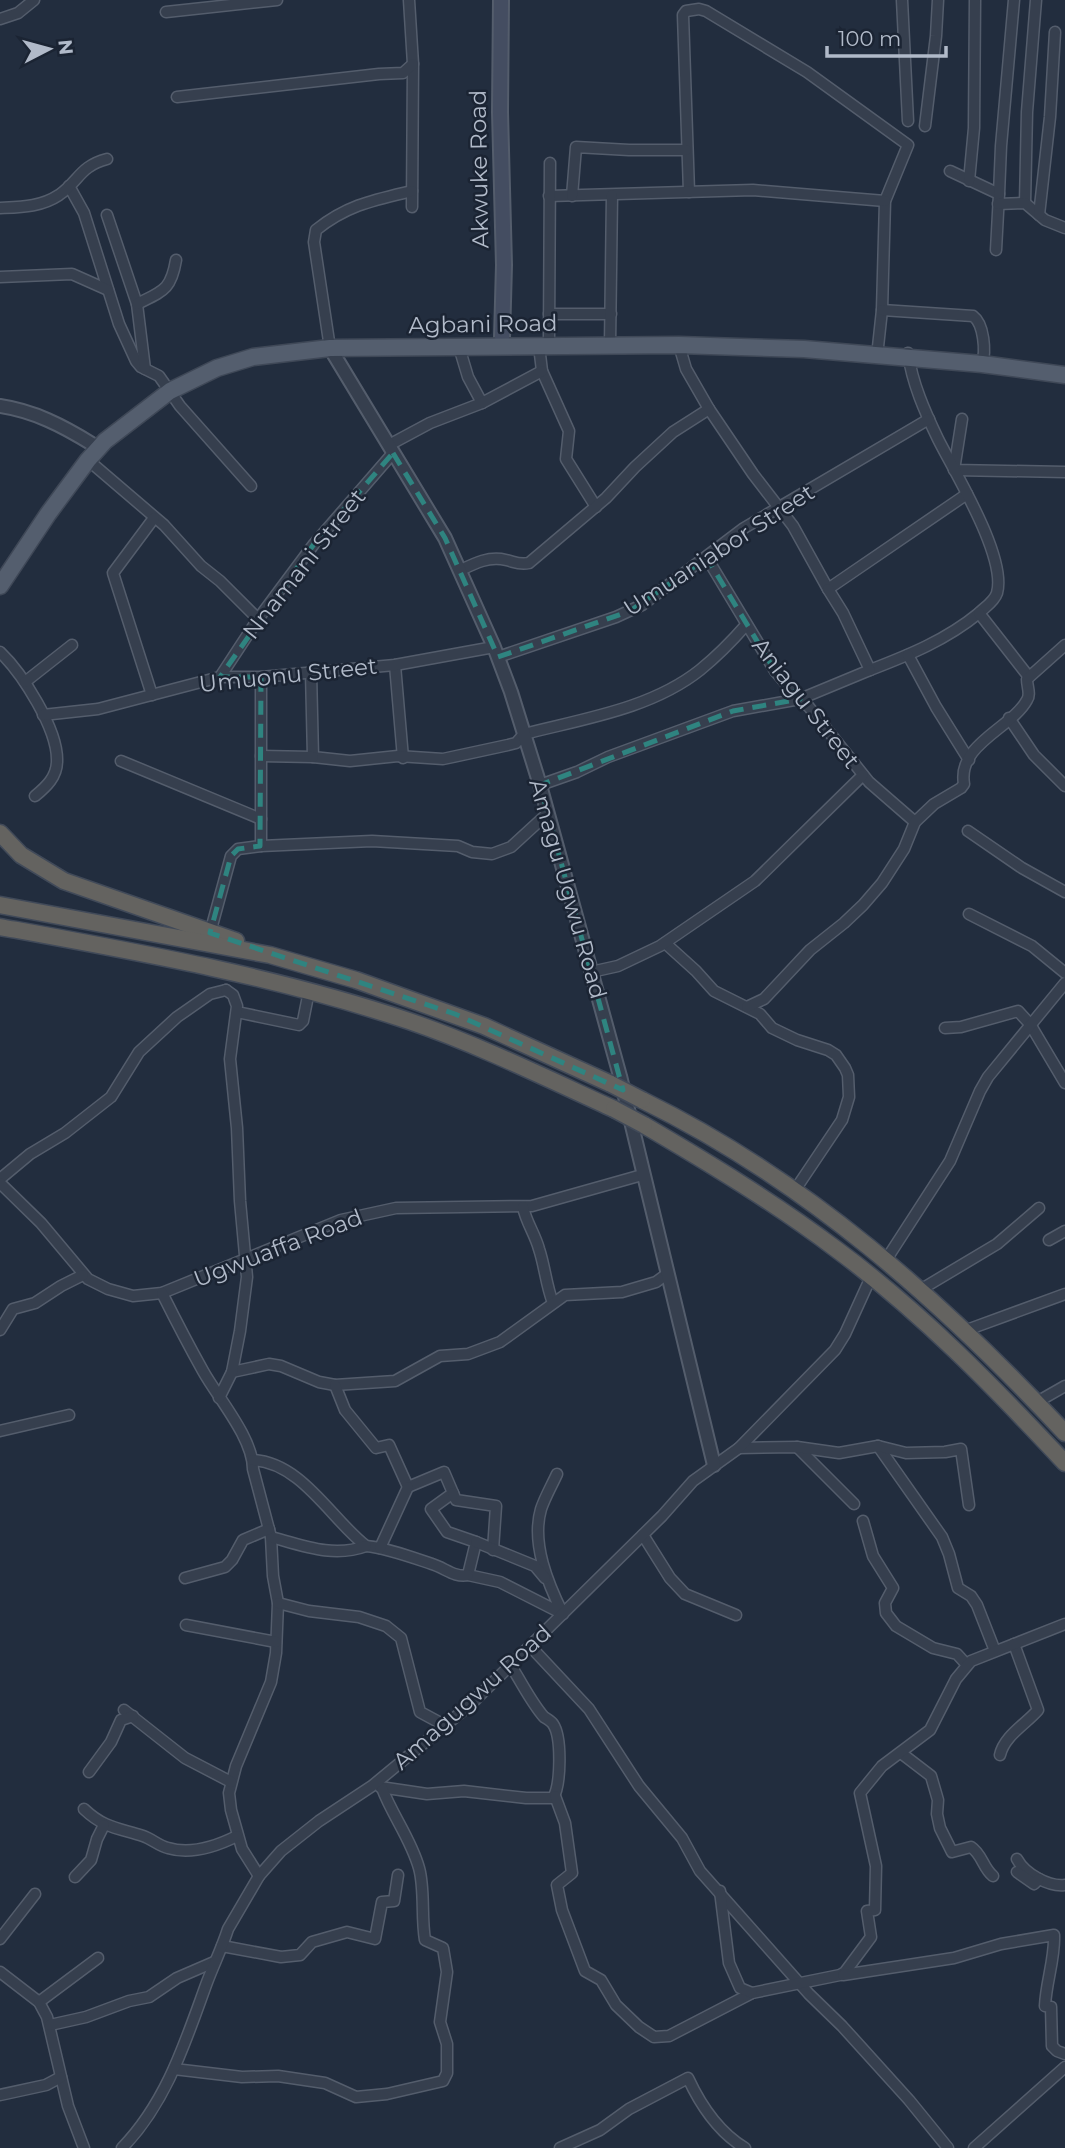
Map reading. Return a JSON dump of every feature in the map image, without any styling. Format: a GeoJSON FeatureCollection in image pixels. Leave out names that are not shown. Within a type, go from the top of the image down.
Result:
{"type":"FeatureCollection","features":[{"type":"Feature","properties":{"kind":"highway"},"geometry":{"type":"LineString","coordinates":[[0,833],[21,855],[64,881],[270,956]]}},
{"type":"Feature","properties":{"kind":"highway"},"geometry":{"type":"LineString","coordinates":[[0,905],[270,956],[356,980],[455,1014],[611,1084],[709,1135],[795,1190],[887,1260],[964,1331],[1065,1433]]}},
{"type":"Feature","properties":{"kind":"highway"},"geometry":{"type":"LineString","coordinates":[[0,927],[228,970],[309,991],[409,1021],[480,1048],[614,1109],[709,1163],[837,1250],[966,1361],[1065,1463]]}},
{"type":"Feature","properties":{"kind":"main road","name":"Akwuke Road"},"geometry":{"type":"LineString","coordinates":[[501,0],[500,112],[504,265],[502,343]]}},
{"type":"Feature","properties":{"kind":"main road","name":"Agbani Road"},"geometry":{"type":"LineString","coordinates":[[0,568],[122,414],[168,387],[185,371],[239,351],[329,344],[741,340],[1065,367]]}},
{"type":"Feature","properties":{"kind":"main road","name":"Agbani Road"},"geometry":{"type":"LineString","coordinates":[[611,342],[878,352]]}},
{"type":"Feature","properties":{"kind":"main road","name":"Agbani Road"},"geometry":{"type":"LineString","coordinates":[[329,344],[459,348],[502,343]]}},
{"type":"Feature","properties":{"kind":"main road","name":"Agbani Road"},"geometry":{"type":"LineString","coordinates":[[983,361],[1065,375]]}},
{"type":"Feature","properties":{"kind":"main road","name":"Agbani Road"},"geometry":{"type":"LineString","coordinates":[[0,586],[93,451]]}},
{"type":"Feature","properties":{"kind":"street"},"geometry":{"type":"LineString","coordinates":[[166,12],[277,0]]}},
{"type":"Feature","properties":{"kind":"street"},"geometry":{"type":"LineString","coordinates":[[409,0],[413,64],[412,207]]}},
{"type":"Feature","properties":{"kind":"street"},"geometry":{"type":"LineString","coordinates":[[902,0],[908,121]]}},
{"type":"Feature","properties":{"kind":"street"},"geometry":{"type":"LineString","coordinates":[[925,126],[938,0]]}},
{"type":"Feature","properties":{"kind":"street"},"geometry":{"type":"LineString","coordinates":[[969,181],[974,128],[975,0]]}},
{"type":"Feature","properties":{"kind":"street"},"geometry":{"type":"LineString","coordinates":[[996,250],[1014,0]]}},
{"type":"Feature","properties":{"kind":"street"},"geometry":{"type":"LineString","coordinates":[[1025,203],[1027,112],[1037,0]]}},
{"type":"Feature","properties":{"kind":"street"},"geometry":{"type":"LineString","coordinates":[[0,19],[18,13],[31,1]]}},
{"type":"Feature","properties":{"kind":"street"},"geometry":{"type":"LineString","coordinates":[[689,192],[683,15],[686,11],[699,9],[807,72],[906,142],[908,149],[886,201],[878,352]]}},
{"type":"Feature","properties":{"kind":"street"},"geometry":{"type":"LineString","coordinates":[[1039,215],[1050,117],[1055,32]]}},
{"type":"Feature","properties":{"kind":"street"},"geometry":{"type":"LineString","coordinates":[[177,97],[403,73],[413,64]]}},
{"type":"Feature","properties":{"kind":"street"},"geometry":{"type":"LineString","coordinates":[[572,196],[576,147],[686,150]]}},
{"type":"Feature","properties":{"kind":"street"},"geometry":{"type":"LineString","coordinates":[[0,208],[43,204],[60,194],[89,166],[107,159]]}},
{"type":"Feature","properties":{"kind":"street"},"geometry":{"type":"LineString","coordinates":[[550,163],[549,314],[541,371],[569,431],[566,459],[596,507]]}},
{"type":"Feature","properties":{"kind":"street"},"geometry":{"type":"LineString","coordinates":[[950,171],[998,199],[1025,203],[1045,220],[1065,228]]}},
{"type":"Feature","properties":{"kind":"street"},"geometry":{"type":"LineString","coordinates":[[69,186],[84,213],[108,290],[138,364],[157,374],[180,406],[251,486]]}},
{"type":"Feature","properties":{"kind":"street"},"geometry":{"type":"LineString","coordinates":[[549,196],[753,190],[886,201]]}},
{"type":"Feature","properties":{"kind":"street"},"geometry":{"type":"LineString","coordinates":[[329,344],[314,242],[316,230],[334,216],[356,205],[412,191]]}},
{"type":"Feature","properties":{"kind":"street"},"geometry":{"type":"LineString","coordinates":[[611,342],[612,195]]}},
{"type":"Feature","properties":{"kind":"street"},"geometry":{"type":"LineString","coordinates":[[107,215],[137,304],[145,369]]}},
{"type":"Feature","properties":{"kind":"street"},"geometry":{"type":"LineString","coordinates":[[137,304],[168,287],[176,260]]}},
{"type":"Feature","properties":{"kind":"street"},"geometry":{"type":"LineString","coordinates":[[0,277],[72,274],[108,290]]}},
{"type":"Feature","properties":{"kind":"street"},"geometry":{"type":"LineString","coordinates":[[882,310],[974,316],[981,324],[983,361]]}},
{"type":"Feature","properties":{"kind":"street"},"geometry":{"type":"LineString","coordinates":[[549,314],[611,314]]}},
{"type":"Feature","properties":{"kind":"street","name":"Amagu Ugwu Road"},"geometry":{"type":"LineString","coordinates":[[329,344],[445,538],[496,652],[540,785],[620,1076],[714,1465]]}},
{"type":"Feature","properties":{"kind":"street"},"geometry":{"type":"LineString","coordinates":[[679,345],[686,369],[709,409],[793,526],[870,670]]}},
{"type":"Feature","properties":{"kind":"street"},"geometry":{"type":"LineString","coordinates":[[459,348],[468,377],[482,403]]}},
{"type":"Feature","properties":{"kind":"street"},"geometry":{"type":"LineString","coordinates":[[540,785],[733,711],[800,699],[908,655],[948,635],[991,602],[997,594],[996,575],[988,540],[929,419],[912,374],[908,355]]}},
{"type":"Feature","properties":{"kind":"street"},"geometry":{"type":"LineString","coordinates":[[391,449],[430,423],[482,403],[541,371]]}},
{"type":"Feature","properties":{"kind":"street"},"geometry":{"type":"LineString","coordinates":[[0,406],[54,422],[93,451],[201,566],[258,619]]}},
{"type":"Feature","properties":{"kind":"street"},"geometry":{"type":"LineString","coordinates":[[460,570],[493,559],[520,565],[529,563],[596,507],[673,432],[709,409]]}},
{"type":"Feature","properties":{"kind":"street","name":"Umuaniabor Street"},"geometry":{"type":"LineString","coordinates":[[496,652],[630,611],[658,594],[744,528],[929,419]]}},
{"type":"Feature","properties":{"kind":"street"},"geometry":{"type":"LineString","coordinates":[[954,470],[962,419]]}},
{"type":"Feature","properties":{"kind":"street","name":"Nnamani Street"},"geometry":{"type":"LineString","coordinates":[[220,677],[258,619],[314,544],[391,449]]}},
{"type":"Feature","properties":{"kind":"street"},"geometry":{"type":"LineString","coordinates":[[954,470],[1065,472]]}},
{"type":"Feature","properties":{"kind":"street"},"geometry":{"type":"LineString","coordinates":[[828,589],[967,494]]}},
{"type":"Feature","properties":{"kind":"street"},"geometry":{"type":"LineString","coordinates":[[152,695],[113,573],[154,518]]}},
{"type":"Feature","properties":{"kind":"street","name":"Aniagu Street"},"geometry":{"type":"LineString","coordinates":[[706,558],[775,671],[809,707],[863,775],[915,822]]}},
{"type":"Feature","properties":{"kind":"street"},"geometry":{"type":"LineString","coordinates":[[979,612],[1029,677]]}},
{"type":"Feature","properties":{"kind":"street"},"geometry":{"type":"LineString","coordinates":[[261,756],[350,761],[443,759],[516,743],[524,734],[615,710],[656,695],[699,671],[746,625]]}},
{"type":"Feature","properties":{"kind":"street"},"geometry":{"type":"LineString","coordinates":[[25,682],[72,645]]}},
{"type":"Feature","properties":{"kind":"street"},"geometry":{"type":"LineString","coordinates":[[747,1007],[764,999],[810,950],[863,905],[882,883],[904,849],[915,822],[934,804],[961,788],[974,750],[1028,700],[1029,677],[1065,645]]}},
{"type":"Feature","properties":{"kind":"street"},"geometry":{"type":"LineString","coordinates":[[0,652],[25,682],[43,715],[55,746],[56,770],[49,784],[35,796]]}},
{"type":"Feature","properties":{"kind":"street","name":"Umuonu Street"},"geometry":{"type":"LineString","coordinates":[[43,715],[97,709],[220,677],[261,677],[395,665],[496,652]]}},
{"type":"Feature","properties":{"kind":"street"},"geometry":{"type":"LineString","coordinates":[[908,655],[969,760]]}},
{"type":"Feature","properties":{"kind":"street"},"geometry":{"type":"LineString","coordinates":[[395,665],[403,758]]}},
{"type":"Feature","properties":{"kind":"street"},"geometry":{"type":"LineString","coordinates":[[311,672],[313,757]]}},
{"type":"Feature","properties":{"kind":"street"},"geometry":{"type":"LineString","coordinates":[[261,677],[261,846]]}},
{"type":"Feature","properties":{"kind":"street"},"geometry":{"type":"LineString","coordinates":[[1009,718],[1038,759],[1065,786]]}},
{"type":"Feature","properties":{"kind":"street"},"geometry":{"type":"LineString","coordinates":[[121,761],[261,819]]}},
{"type":"Feature","properties":{"kind":"street","name":"Aniagu Street"},"geometry":{"type":"LineString","coordinates":[[591,972],[636,959],[665,943],[755,881],[863,775]]}},
{"type":"Feature","properties":{"kind":"street"},"geometry":{"type":"LineString","coordinates":[[209,933],[231,856],[238,849],[372,841],[458,846],[472,852],[492,854],[511,847],[547,814]]}},
{"type":"Feature","properties":{"kind":"street"},"geometry":{"type":"LineString","coordinates":[[968,831],[1021,868],[1065,892]]}},
{"type":"Feature","properties":{"kind":"street"},"geometry":{"type":"LineString","coordinates":[[969,914],[1032,946],[1065,973]]}},
{"type":"Feature","properties":{"kind":"street"},"geometry":{"type":"LineString","coordinates":[[665,943],[714,991],[762,1016],[772,1028],[836,1055],[848,1075],[849,1097],[842,1120],[795,1190]]}},
{"type":"Feature","properties":{"kind":"street"},"geometry":{"type":"LineString","coordinates":[[226,990],[228,970]]}},
{"type":"Feature","properties":{"kind":"street"},"geometry":{"type":"LineString","coordinates":[[887,1260],[950,1161],[988,1077],[1065,983]]}},
{"type":"Feature","properties":{"kind":"street"},"geometry":{"type":"LineString","coordinates":[[0,1181],[30,1154],[65,1133],[111,1097],[139,1052],[177,1017],[210,994],[226,990],[233,995],[237,1012],[232,1031],[230,1059],[237,1128],[246,1286],[232,1372],[219,1398]]}},
{"type":"Feature","properties":{"kind":"street"},"geometry":{"type":"LineString","coordinates":[[237,1012],[299,1025],[303,1021],[309,991]]}},
{"type":"Feature","properties":{"kind":"street"},"geometry":{"type":"LineString","coordinates":[[762,1016],[764,999]]}},
{"type":"Feature","properties":{"kind":"street"},"geometry":{"type":"LineString","coordinates":[[945,1028],[961,1027],[1018,1011],[1030,1024],[1065,1083]]}},
{"type":"Feature","properties":{"kind":"street","name":"Ugwuaffa Road"},"geometry":{"type":"LineString","coordinates":[[0,1181],[54,1238],[83,1275],[108,1289],[133,1296],[162,1293],[341,1220],[384,1210],[425,1207],[523,1207],[548,1203],[642,1175]]}},
{"type":"Feature","properties":{"kind":"street"},"geometry":{"type":"LineString","coordinates":[[523,1207],[540,1251],[547,1287],[554,1303]]}},
{"type":"Feature","properties":{"kind":"street"},"geometry":{"type":"LineString","coordinates":[[920,1290],[997,1244],[1039,1208]]}},
{"type":"Feature","properties":{"kind":"street"},"geometry":{"type":"LineString","coordinates":[[1049,1240],[1065,1231]]}},
{"type":"Feature","properties":{"kind":"street"},"geometry":{"type":"LineString","coordinates":[[232,1372],[269,1364],[335,1385],[395,1381],[440,1356],[468,1354],[490,1347],[533,1320],[565,1295],[622,1292],[656,1282],[667,1274]]}},
{"type":"Feature","properties":{"kind":"street"},"geometry":{"type":"LineString","coordinates":[[0,1330],[13,1309],[35,1303],[83,1275]]}},
{"type":"Feature","properties":{"kind":"street","name":"Amagugwu Road"},"geometry":{"type":"LineString","coordinates":[[122,2148],[155,2105],[174,2069],[214,1962],[236,1913],[259,1876],[297,1838],[377,1786],[446,1726],[512,1666],[693,1481],[739,1448],[835,1350],[871,1277]]}},
{"type":"Feature","properties":{"kind":"street"},"geometry":{"type":"LineString","coordinates":[[162,1293],[219,1398],[239,1429],[253,1460],[270,1533],[278,1603],[271,1682],[231,1782],[229,1800],[237,1836],[247,1859],[259,1876]]}},
{"type":"Feature","properties":{"kind":"street"},"geometry":{"type":"LineString","coordinates":[[964,1331],[1065,1294]]}},
{"type":"Feature","properties":{"kind":"street"},"geometry":{"type":"LineString","coordinates":[[335,1385],[345,1410],[376,1448],[389,1444],[408,1487]]}},
{"type":"Feature","properties":{"kind":"street"},"geometry":{"type":"LineString","coordinates":[[1037,1402],[1065,1386]]}},
{"type":"Feature","properties":{"kind":"street"},"geometry":{"type":"LineString","coordinates":[[0,1431],[69,1415]]}},
{"type":"Feature","properties":{"kind":"street"},"geometry":{"type":"LineString","coordinates":[[739,1448],[797,1447],[839,1453],[878,1446],[906,1453],[945,1452],[961,1448],[969,1505]]}},
{"type":"Feature","properties":{"kind":"street"},"geometry":{"type":"LineString","coordinates":[[878,1446],[942,1537],[958,1588],[971,1596],[977,1605],[995,1651]]}},
{"type":"Feature","properties":{"kind":"street"},"geometry":{"type":"LineString","coordinates":[[797,1447],[853,1504]]}},
{"type":"Feature","properties":{"kind":"street"},"geometry":{"type":"LineString","coordinates":[[253,1460],[279,1467],[308,1487],[366,1546]]}},
{"type":"Feature","properties":{"kind":"street"},"geometry":{"type":"LineString","coordinates":[[380,1548],[408,1487],[444,1472],[456,1500],[496,1506],[493,1550]]}},
{"type":"Feature","properties":{"kind":"street"},"geometry":{"type":"LineString","coordinates":[[557,1474],[541,1508],[538,1527],[540,1549],[549,1583],[563,1614]]}},
{"type":"Feature","properties":{"kind":"street"},"geometry":{"type":"LineString","coordinates":[[453,1493],[431,1509],[447,1532],[535,1566],[549,1583]]}},
{"type":"Feature","properties":{"kind":"street"},"geometry":{"type":"LineString","coordinates":[[863,1521],[873,1556],[893,1588],[885,1603],[886,1613],[896,1626],[933,1648],[957,1654],[967,1665]]}},
{"type":"Feature","properties":{"kind":"street"},"geometry":{"type":"LineString","coordinates":[[185,1578],[225,1567],[243,1540],[270,1533],[330,1553],[352,1552],[366,1546],[380,1548],[435,1564],[460,1577],[468,1575],[500,1582],[563,1614]]}},
{"type":"Feature","properties":{"kind":"street"},"geometry":{"type":"LineString","coordinates":[[643,1535],[670,1578],[685,1594],[736,1615]]}},
{"type":"Feature","properties":{"kind":"street"},"geometry":{"type":"LineString","coordinates":[[468,1575],[475,1542]]}},
{"type":"Feature","properties":{"kind":"street"},"geometry":{"type":"LineString","coordinates":[[278,1603],[309,1611],[359,1617],[386,1626],[401,1638],[419,1713],[446,1726]]}},
{"type":"Feature","properties":{"kind":"street"},"geometry":{"type":"LineString","coordinates":[[840,1975],[871,1937],[867,1911],[875,1910],[876,1866],[860,1793],[882,1766],[930,1730],[956,1679],[967,1665],[995,1651],[1065,1624]]}},
{"type":"Feature","properties":{"kind":"street"},"geometry":{"type":"LineString","coordinates":[[186,1625],[276,1642]]}},
{"type":"Feature","properties":{"kind":"street"},"geometry":{"type":"LineString","coordinates":[[1000,1755],[1001,1748],[1038,1710],[1014,1644]]}},
{"type":"Feature","properties":{"kind":"street"},"geometry":{"type":"LineString","coordinates":[[531,1647],[589,1709],[639,1786],[682,1838],[696,1865],[909,2101],[948,2148]]}},
{"type":"Feature","properties":{"kind":"street"},"geometry":{"type":"LineString","coordinates":[[512,1666],[555,1731],[559,1759],[555,1796],[565,1823],[572,1873],[557,1885],[562,1910],[585,1971],[601,1980],[616,2005],[639,2027],[654,2037],[669,2036],[752,1993],[840,1975],[954,1958],[1001,1944],[1055,1935],[1045,2006],[1051,2007],[1052,2046],[1065,2054]]}},
{"type":"Feature","properties":{"kind":"street"},"geometry":{"type":"LineString","coordinates":[[89,1772],[111,1742],[121,1720],[129,1713],[185,1758],[231,1782]]}},
{"type":"Feature","properties":{"kind":"street"},"geometry":{"type":"LineString","coordinates":[[901,1753],[931,1776],[939,1800],[937,1814],[940,1828],[952,1852],[971,1847],[977,1850],[986,1870],[993,1876]]}},
{"type":"Feature","properties":{"kind":"street"},"geometry":{"type":"LineString","coordinates":[[377,1786],[427,1794],[464,1791],[526,1798],[555,1796]]}},
{"type":"Feature","properties":{"kind":"street"},"geometry":{"type":"LineString","coordinates":[[174,2069],[325,2083],[355,2097],[387,2095],[443,2081],[447,2073],[447,2044],[440,2022],[447,1972],[443,1948],[425,1940],[421,1871],[411,1844],[377,1786]]}},
{"type":"Feature","properties":{"kind":"street"},"geometry":{"type":"LineString","coordinates":[[84,1809],[104,1825],[146,1836],[166,1848],[182,1851],[216,1846],[237,1836]]}},
{"type":"Feature","properties":{"kind":"street"},"geometry":{"type":"LineString","coordinates":[[75,1877],[91,1860],[104,1825]]}},
{"type":"Feature","properties":{"kind":"street"},"geometry":{"type":"LineString","coordinates":[[1017,1859],[1021,1867],[1039,1879],[1052,1885],[1065,1885]]}},
{"type":"Feature","properties":{"kind":"street"},"geometry":{"type":"LineString","coordinates":[[1017,1872],[1034,1884],[1039,1879]]}},
{"type":"Feature","properties":{"kind":"street"},"geometry":{"type":"LineString","coordinates":[[222,1946],[281,1957],[300,1955],[312,1942],[347,1932],[375,1939],[382,1902],[394,1901],[398,1875]]}},
{"type":"Feature","properties":{"kind":"street"},"geometry":{"type":"LineString","coordinates":[[720,1891],[731,1969],[740,1988],[752,1993]]}},
{"type":"Feature","properties":{"kind":"street"},"geometry":{"type":"LineString","coordinates":[[0,1940],[35,1894]]}},
{"type":"Feature","properties":{"kind":"street"},"geometry":{"type":"LineString","coordinates":[[39,2002],[98,1958]]}},
{"type":"Feature","properties":{"kind":"street"},"geometry":{"type":"LineString","coordinates":[[50,2025],[149,1997],[177,1978],[214,1962]]}},
{"type":"Feature","properties":{"kind":"street"},"geometry":{"type":"LineString","coordinates":[[0,1972],[39,2002],[50,2025],[68,2106],[84,2148]]}},
{"type":"Feature","properties":{"kind":"street"},"geometry":{"type":"LineString","coordinates":[[974,2148],[1065,2067]]}},
{"type":"Feature","properties":{"kind":"street"},"geometry":{"type":"LineString","coordinates":[[0,2095],[46,2085],[61,2077]]}},
{"type":"Feature","properties":{"kind":"street"},"geometry":{"type":"LineString","coordinates":[[560,2148],[600,2130],[629,2109],[688,2078],[697,2097],[728,2138],[745,2148]]}},
{"type":"Feature","properties":{"kind":"highlighted area"},"geometry":{"type":"Polygon","coordinates":[[[393,453],[445,538],[498,657],[630,611],[707,558],[775,671],[800,699],[733,711],[540,785],[623,1090],[455,1014],[210,933],[231,856],[238,849],[260,846],[261,677],[220,677],[314,544],[393,453]]]}}]}
